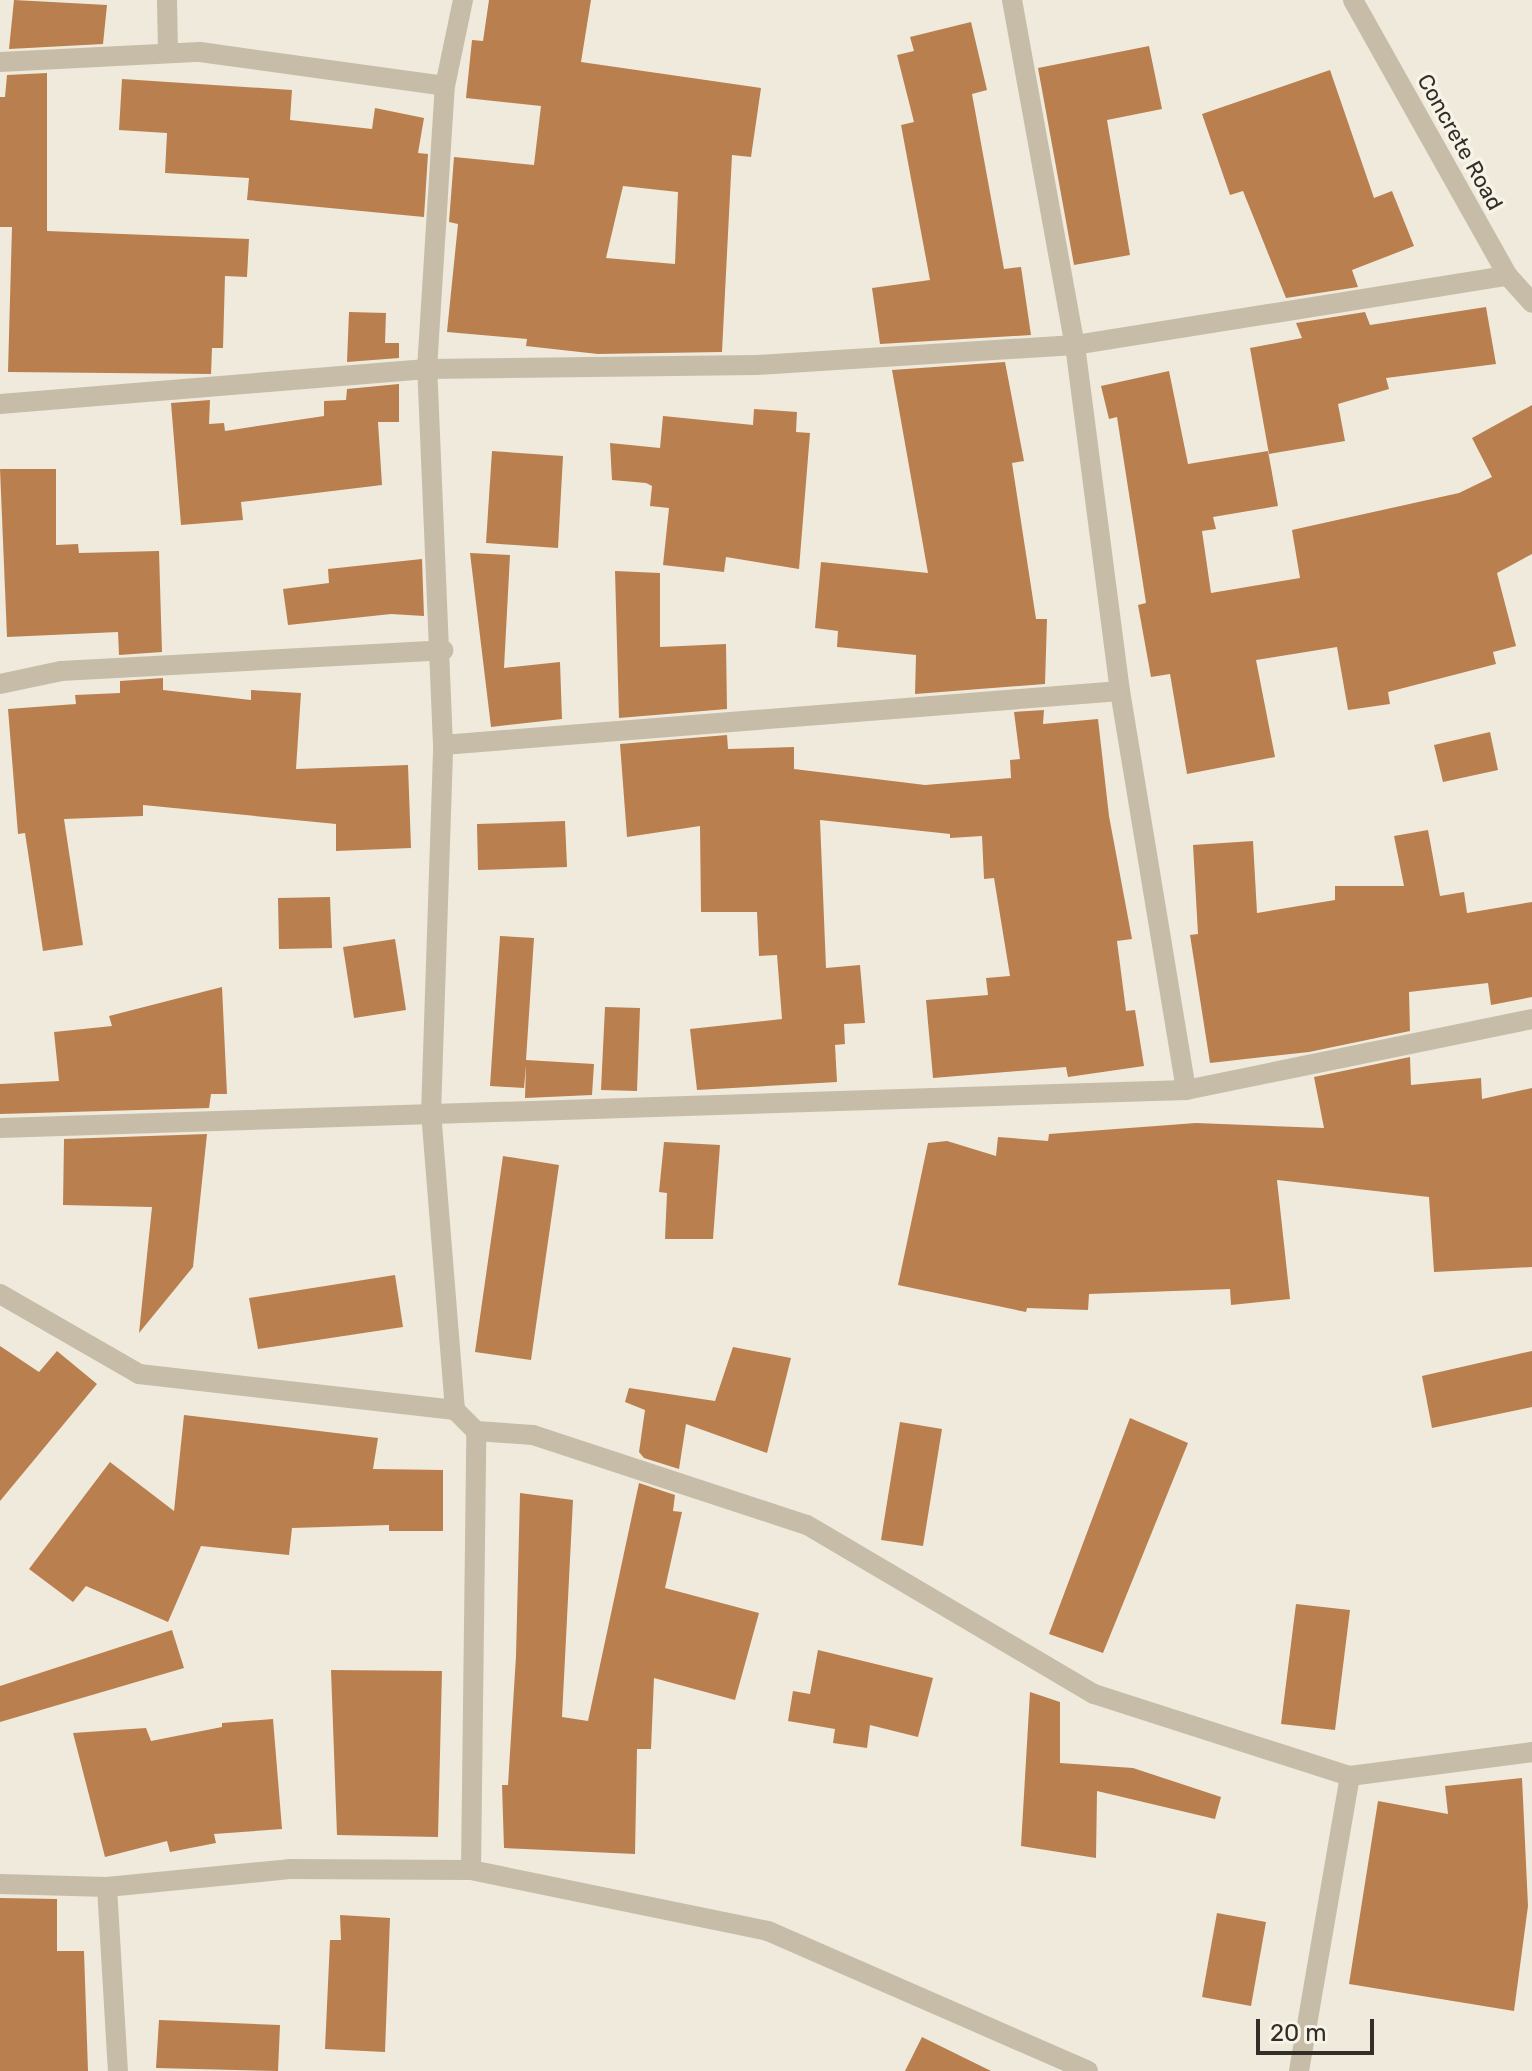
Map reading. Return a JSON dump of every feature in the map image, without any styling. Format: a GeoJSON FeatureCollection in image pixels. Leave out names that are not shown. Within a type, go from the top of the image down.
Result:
{"type":"FeatureCollection","features":[{"type":"Feature","properties":{"kind":"street"},"geometry":{"type":"LineString","coordinates":[[167,0],[168,53]]}},
{"type":"Feature","properties":{"kind":"street"},"geometry":{"type":"LineString","coordinates":[[455,1410],[431,1114],[443,745],[443,650],[427,369],[445,86],[463,0]]}},
{"type":"Feature","properties":{"kind":"street"},"geometry":{"type":"LineString","coordinates":[[1012,0],[1075,345],[1120,691],[1186,1090]]}},
{"type":"Feature","properties":{"kind":"street","name":"Concrete Road"},"geometry":{"type":"LineString","coordinates":[[1353,0],[1508,276],[1532,303]]}},
{"type":"Feature","properties":{"kind":"street"},"geometry":{"type":"LineString","coordinates":[[0,62],[200,52],[445,86]]}},
{"type":"Feature","properties":{"kind":"street"},"geometry":{"type":"LineString","coordinates":[[0,404],[427,369],[757,365],[1075,345],[1508,276]]}},
{"type":"Feature","properties":{"kind":"street"},"geometry":{"type":"LineString","coordinates":[[0,684],[61,671],[443,650]]}},
{"type":"Feature","properties":{"kind":"street"},"geometry":{"type":"LineString","coordinates":[[443,745],[1120,691]]}},
{"type":"Feature","properties":{"kind":"street"},"geometry":{"type":"LineString","coordinates":[[0,1128],[1186,1090],[1532,1019]]}},
{"type":"Feature","properties":{"kind":"street"},"geometry":{"type":"LineString","coordinates":[[0,1294],[139,1374],[455,1410],[476,1431],[533,1435],[807,1525],[1094,1694],[1350,1776],[1532,1752]]}},
{"type":"Feature","properties":{"kind":"street"},"geometry":{"type":"LineString","coordinates":[[471,1870],[476,1431]]}},
{"type":"Feature","properties":{"kind":"street"},"geometry":{"type":"LineString","coordinates":[[1299,2071],[1350,1776]]}},
{"type":"Feature","properties":{"kind":"street"},"geometry":{"type":"LineString","coordinates":[[0,1884],[107,1887],[289,1869],[471,1870],[768,1931],[1088,2071]]}},
{"type":"Feature","properties":{"kind":"street"},"geometry":{"type":"LineString","coordinates":[[107,1887],[118,2071]]}},
{"type":"Feature","properties":{"kind":"building"},"geometry":{"type":"Polygon","coordinates":[[[14,0],[107,5],[103,44],[9,49],[14,0]]]}},
{"type":"Feature","properties":{"kind":"building"},"geometry":{"type":"Polygon","coordinates":[[[489,0],[591,0],[581,62],[761,88],[751,157],[732,155],[722,352],[598,354],[526,346],[527,339],[447,332],[458,224],[449,222],[454,157],[534,165],[541,106],[466,98],[472,40],[483,41],[489,0]],[[623,186],[606,258],[675,264],[678,192],[623,186]]]}},
{"type":"Feature","properties":{"kind":"building"},"geometry":{"type":"Polygon","coordinates":[[[971,22],[987,90],[972,94],[1004,269],[1021,267],[1031,335],[880,344],[872,288],[930,280],[901,125],[914,122],[897,55],[914,51],[910,37],[971,22]]]}},
{"type":"Feature","properties":{"kind":"building"},"geometry":{"type":"Polygon","coordinates":[[[1149,46],[1162,109],[1107,120],[1130,255],[1074,265],[1038,68],[1149,46]]]}},
{"type":"Feature","properties":{"kind":"building"},"geometry":{"type":"Polygon","coordinates":[[[1330,70],[1374,198],[1392,191],[1414,246],[1352,270],[1358,287],[1286,298],[1243,191],[1230,195],[1202,114],[1330,70]]]}},
{"type":"Feature","properties":{"kind":"building"},"geometry":{"type":"Polygon","coordinates":[[[47,73],[47,231],[249,239],[247,277],[225,276],[223,348],[212,348],[211,374],[8,372],[12,227],[0,227],[0,97],[5,97],[7,75],[47,73]]]}},
{"type":"Feature","properties":{"kind":"building"},"geometry":{"type":"Polygon","coordinates":[[[122,79],[292,90],[290,120],[372,129],[375,108],[424,118],[418,153],[428,154],[424,217],[247,200],[249,178],[165,173],[167,133],[119,130],[122,79]]]}},
{"type":"Feature","properties":{"kind":"building"},"geometry":{"type":"Polygon","coordinates":[[[1486,307],[1496,364],[1386,378],[1389,389],[1338,404],[1345,441],[1269,454],[1250,348],[1302,338],[1296,323],[1365,312],[1370,325],[1486,307]]]}},
{"type":"Feature","properties":{"kind":"building"},"geometry":{"type":"Polygon","coordinates":[[[349,312],[386,313],[385,343],[399,343],[399,358],[347,362],[349,312]]]}},
{"type":"Feature","properties":{"kind":"building"},"geometry":{"type":"Polygon","coordinates":[[[1005,362],[1024,461],[1012,463],[1036,619],[1047,619],[1045,684],[915,694],[916,655],[837,647],[838,631],[815,628],[821,562],[928,573],[892,370],[1005,362]]]}},
{"type":"Feature","properties":{"kind":"building"},"geometry":{"type":"Polygon","coordinates":[[[1169,371],[1188,464],[1268,451],[1278,506],[1213,517],[1216,529],[1202,531],[1211,593],[1300,578],[1292,530],[1459,493],[1492,477],[1472,438],[1532,405],[1532,554],[1497,573],[1516,646],[1493,652],[1496,664],[1388,692],[1390,704],[1348,710],[1337,647],[1256,660],[1275,757],[1187,774],[1170,674],[1151,677],[1138,605],[1146,603],[1117,417],[1109,419],[1101,386],[1169,371]]]}},
{"type":"Feature","properties":{"kind":"building"},"geometry":{"type":"Polygon","coordinates":[[[399,384],[399,422],[378,422],[382,485],[241,502],[243,520],[181,525],[171,403],[210,400],[209,424],[224,423],[225,431],[324,416],[324,401],[346,400],[347,389],[399,384]]]}},
{"type":"Feature","properties":{"kind":"building"},"geometry":{"type":"Polygon","coordinates":[[[754,409],[797,412],[796,432],[810,433],[799,569],[726,557],[724,572],[663,565],[669,508],[650,506],[652,486],[646,483],[612,480],[610,443],[660,448],[663,416],[753,425],[754,409]]]}},
{"type":"Feature","properties":{"kind":"building"},"geometry":{"type":"Polygon","coordinates":[[[492,451],[563,456],[558,548],[486,543],[492,451]]]}},
{"type":"Feature","properties":{"kind":"building"},"geometry":{"type":"Polygon","coordinates":[[[0,469],[56,469],[56,545],[78,544],[79,553],[159,551],[162,652],[119,655],[118,632],[7,637],[0,469]]]}},
{"type":"Feature","properties":{"kind":"building"},"geometry":{"type":"Polygon","coordinates":[[[470,553],[510,555],[504,668],[560,662],[562,719],[491,727],[470,553]]]}},
{"type":"Feature","properties":{"kind":"building"},"geometry":{"type":"Polygon","coordinates":[[[422,559],[424,616],[391,614],[288,625],[283,589],[329,583],[328,569],[422,559]]]}},
{"type":"Feature","properties":{"kind":"building"},"geometry":{"type":"Polygon","coordinates":[[[615,571],[660,573],[660,647],[726,644],[727,709],[619,718],[615,571]]]}},
{"type":"Feature","properties":{"kind":"building"},"geometry":{"type":"Polygon","coordinates":[[[163,678],[163,690],[251,700],[251,690],[301,693],[296,769],[408,765],[411,848],[336,851],[336,824],[143,805],[143,816],[64,819],[83,945],[43,951],[25,833],[18,834],[8,709],[76,704],[75,695],[120,693],[120,681],[163,678]]]}},
{"type":"Feature","properties":{"kind":"building"},"geometry":{"type":"Polygon","coordinates":[[[1044,710],[1043,724],[1098,719],[1109,816],[1132,939],[1117,941],[1126,1011],[1135,1010],[1144,1066],[1068,1077],[1066,1067],[933,1078],[926,1000],[988,995],[986,978],[1010,976],[994,878],[984,879],[982,836],[950,838],[950,834],[820,820],[826,968],[860,965],[865,1023],[844,1024],[845,1044],[835,1045],[837,1082],[697,1090],[690,1029],[782,1019],[777,955],[759,956],[757,912],[701,912],[700,826],[627,837],[620,744],[727,735],[728,749],[794,747],[794,769],[925,785],[1011,778],[1010,760],[1020,759],[1014,712],[1044,710]]]}},
{"type":"Feature","properties":{"kind":"building"},"geometry":{"type":"Polygon","coordinates":[[[1490,732],[1498,770],[1443,782],[1434,745],[1490,732]]]}},
{"type":"Feature","properties":{"kind":"building"},"geometry":{"type":"Polygon","coordinates":[[[565,821],[567,867],[478,870],[477,824],[565,821]]]}},
{"type":"Feature","properties":{"kind":"building"},"geometry":{"type":"Polygon","coordinates":[[[1428,830],[1440,896],[1464,892],[1467,913],[1532,902],[1532,997],[1491,1005],[1488,983],[1409,992],[1410,1031],[1309,1052],[1210,1063],[1190,935],[1198,934],[1193,845],[1253,841],[1257,913],[1335,900],[1335,886],[1404,886],[1394,836],[1428,830]]]}},
{"type":"Feature","properties":{"kind":"building"},"geometry":{"type":"Polygon","coordinates":[[[330,897],[332,948],[279,949],[278,898],[330,897]]]}},
{"type":"Feature","properties":{"kind":"building"},"geometry":{"type":"Polygon","coordinates":[[[500,936],[534,938],[526,1060],[594,1064],[592,1095],[525,1098],[526,1065],[524,1088],[490,1086],[500,936]]]}},
{"type":"Feature","properties":{"kind":"building"},"geometry":{"type":"Polygon","coordinates":[[[395,939],[406,1010],[354,1018],[343,947],[395,939]]]}},
{"type":"Feature","properties":{"kind":"building"},"geometry":{"type":"Polygon","coordinates":[[[222,987],[227,1094],[211,1094],[209,1108],[0,1114],[0,1084],[59,1081],[54,1032],[112,1026],[109,1016],[222,987]]]}},
{"type":"Feature","properties":{"kind":"building"},"geometry":{"type":"Polygon","coordinates":[[[605,1007],[640,1008],[637,1091],[601,1090],[605,1007]]]}},
{"type":"Feature","properties":{"kind":"building"},"geometry":{"type":"Polygon","coordinates":[[[1410,1057],[1411,1085],[1481,1078],[1482,1099],[1532,1088],[1532,1267],[1434,1272],[1429,1197],[1277,1180],[1290,1299],[1231,1305],[1230,1289],[1089,1294],[1088,1310],[1027,1308],[1026,1312],[898,1285],[928,1143],[947,1141],[996,1156],[998,1137],[1048,1141],[1049,1134],[1196,1123],[1324,1128],[1314,1077],[1410,1057]]]}},
{"type":"Feature","properties":{"kind":"building"},"geometry":{"type":"Polygon","coordinates":[[[207,1134],[193,1267],[139,1333],[152,1207],[63,1205],[64,1139],[207,1134]]]}},
{"type":"Feature","properties":{"kind":"building"},"geometry":{"type":"Polygon","coordinates":[[[664,1142],[720,1145],[713,1239],[665,1239],[667,1193],[659,1192],[664,1142]]]}},
{"type":"Feature","properties":{"kind":"building"},"geometry":{"type":"Polygon","coordinates":[[[503,1156],[559,1165],[531,1360],[475,1352],[503,1156]]]}},
{"type":"Feature","properties":{"kind":"building"},"geometry":{"type":"Polygon","coordinates":[[[395,1275],[403,1327],[258,1349],[249,1298],[395,1275]]]}},
{"type":"Feature","properties":{"kind":"building"},"geometry":{"type":"Polygon","coordinates":[[[0,1346],[39,1372],[57,1351],[97,1384],[0,1501],[0,1346]]]}},
{"type":"Feature","properties":{"kind":"building"},"geometry":{"type":"Polygon","coordinates":[[[733,1347],[791,1358],[767,1453],[686,1424],[679,1469],[644,1458],[639,1452],[645,1410],[625,1402],[629,1388],[715,1401],[733,1347]]]}},
{"type":"Feature","properties":{"kind":"building"},"geometry":{"type":"Polygon","coordinates":[[[1532,1351],[1532,1407],[1432,1428],[1422,1376],[1532,1351]]]}},
{"type":"Feature","properties":{"kind":"building"},"geometry":{"type":"Polygon","coordinates":[[[184,1415],[378,1438],[373,1469],[443,1470],[443,1531],[389,1531],[389,1525],[292,1528],[289,1555],[201,1546],[168,1622],[86,1586],[73,1602],[29,1569],[110,1462],[174,1511],[184,1415]]]}},
{"type":"Feature","properties":{"kind":"building"},"geometry":{"type":"Polygon","coordinates":[[[1130,1418],[1188,1443],[1103,1653],[1049,1634],[1130,1418]]]}},
{"type":"Feature","properties":{"kind":"building"},"geometry":{"type":"Polygon","coordinates":[[[900,1422],[942,1429],[923,1546],[881,1540],[900,1422]]]}},
{"type":"Feature","properties":{"kind":"building"},"geometry":{"type":"Polygon","coordinates":[[[639,1483],[675,1495],[673,1511],[682,1512],[665,1588],[759,1613],[735,1700],[654,1678],[651,1749],[637,1749],[635,1854],[504,1848],[502,1785],[508,1785],[516,1656],[520,1493],[573,1500],[562,1717],[588,1721],[639,1483]]]}},
{"type":"Feature","properties":{"kind":"building"},"geometry":{"type":"Polygon","coordinates":[[[1296,1604],[1350,1610],[1335,1730],[1281,1724],[1296,1604]]]}},
{"type":"Feature","properties":{"kind":"building"},"geometry":{"type":"Polygon","coordinates":[[[172,1630],[184,1668],[0,1722],[0,1686],[172,1630]]]}},
{"type":"Feature","properties":{"kind":"building"},"geometry":{"type":"Polygon","coordinates":[[[818,1650],[933,1678],[918,1737],[870,1725],[867,1748],[833,1743],[835,1729],[788,1721],[793,1691],[810,1694],[818,1650]]]}},
{"type":"Feature","properties":{"kind":"building"},"geometry":{"type":"Polygon","coordinates":[[[331,1670],[442,1671],[438,1837],[337,1835],[331,1670]]]}},
{"type":"Feature","properties":{"kind":"building"},"geometry":{"type":"Polygon","coordinates":[[[1030,1692],[1060,1702],[1060,1763],[1133,1768],[1221,1797],[1215,1819],[1097,1791],[1096,1858],[1021,1846],[1030,1692]]]}},
{"type":"Feature","properties":{"kind":"building"},"geometry":{"type":"Polygon","coordinates":[[[273,1719],[282,1829],[214,1834],[216,1843],[170,1852],[167,1841],[105,1857],[73,1733],[146,1728],[151,1741],[222,1727],[222,1723],[273,1719]]]}},
{"type":"Feature","properties":{"kind":"building"},"geometry":{"type":"Polygon","coordinates":[[[1522,1778],[1528,1906],[1514,2011],[1349,1984],[1378,1801],[1448,1814],[1445,1786],[1522,1778]]]}},
{"type":"Feature","properties":{"kind":"building"},"geometry":{"type":"Polygon","coordinates":[[[0,1898],[57,1899],[57,1951],[84,1951],[88,2071],[0,2071],[0,1898]]]}},
{"type":"Feature","properties":{"kind":"building"},"geometry":{"type":"Polygon","coordinates":[[[1217,1913],[1266,1922],[1251,2006],[1202,1997],[1217,1913]]]}},
{"type":"Feature","properties":{"kind":"building"},"geometry":{"type":"Polygon","coordinates":[[[340,1915],[390,1918],[385,2052],[325,2049],[330,1940],[341,1940],[340,1915]]]}},
{"type":"Feature","properties":{"kind":"building"},"geometry":{"type":"Polygon","coordinates":[[[159,2020],[280,2025],[278,2071],[156,2068],[159,2020]]]}},
{"type":"Feature","properties":{"kind":"building"},"geometry":{"type":"Polygon","coordinates":[[[922,2037],[991,2071],[905,2071],[922,2037]]]}}]}
